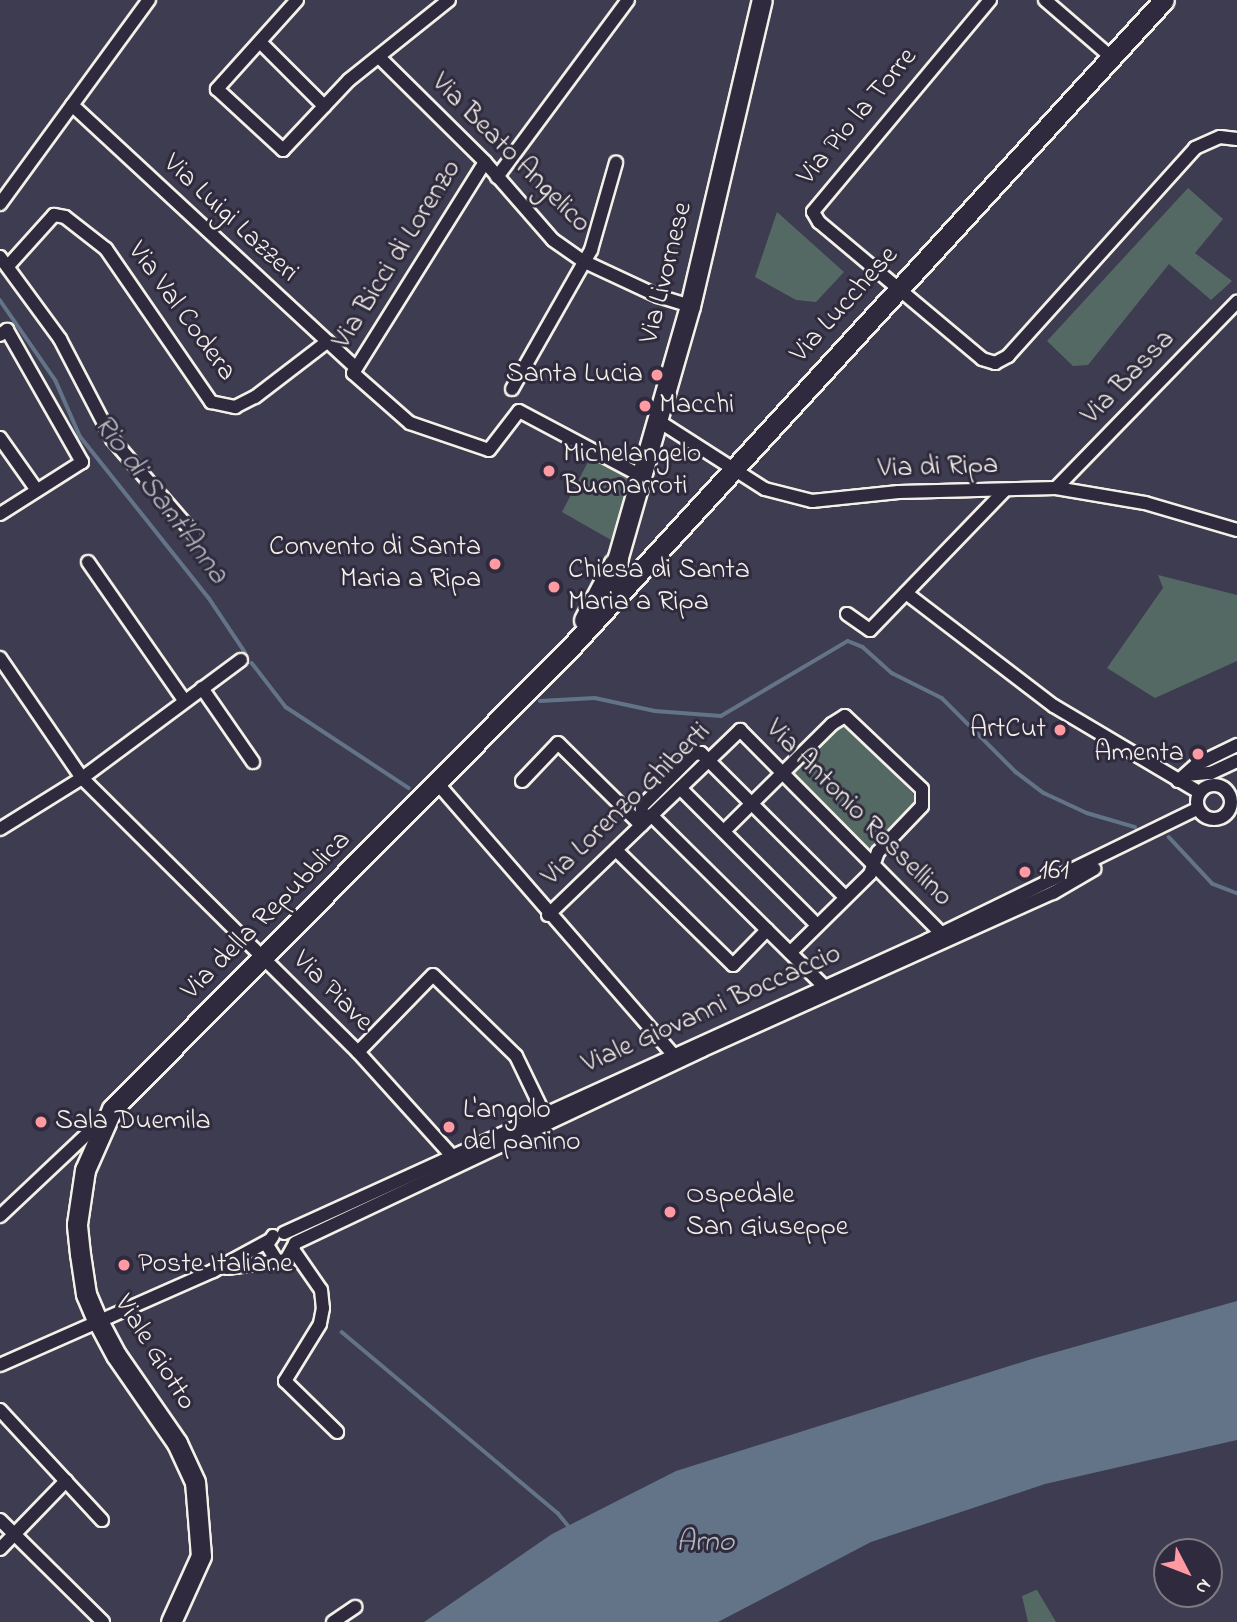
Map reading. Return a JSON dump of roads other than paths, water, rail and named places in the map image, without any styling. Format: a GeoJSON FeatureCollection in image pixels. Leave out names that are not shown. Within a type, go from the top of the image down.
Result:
{"type":"FeatureCollection","features":[{"type":"Feature","properties":{"kind":"main road","name":"Via Livornese"},"geometry":{"type":"LineString","coordinates":[[569,649],[618,556],[690,306],[762,0]]}},
{"type":"Feature","properties":{"kind":"main road","name":"Via Lucchese"},"geometry":{"type":"LineString","coordinates":[[569,649],[1164,0]]}},
{"type":"Feature","properties":{"kind":"main road"},"geometry":{"type":"LineString","coordinates":[[1111,57],[1176,0]]}},
{"type":"Feature","properties":{"kind":"main road"},"geometry":{"type":"LineString","coordinates":[[618,556],[616,581],[635,575]]}},
{"type":"Feature","properties":{"kind":"main road","name":"Via della Repubblica"},"geometry":{"type":"LineString","coordinates":[[112,1109],[264,960],[569,649]]}},
{"type":"Feature","properties":{"kind":"main road","name":"Viale Giotto"},"geometry":{"type":"LineString","coordinates":[[112,1109],[85,1170],[78,1224],[86,1294],[116,1355],[177,1443],[195,1482],[201,1556],[171,1622]]}},
{"type":"Feature","properties":{"kind":"street"},"geometry":{"type":"LineString","coordinates":[[0,204],[149,0]]}},
{"type":"Feature","properties":{"kind":"street"},"geometry":{"type":"LineString","coordinates":[[297,0],[217,89],[284,150],[324,106],[449,0]]}},
{"type":"Feature","properties":{"kind":"street","name":"Via Bicci di Lorenzo"},"geometry":{"type":"LineString","coordinates":[[497,177],[628,0]]}},
{"type":"Feature","properties":{"kind":"street","name":"Via Pio la Torre"},"geometry":{"type":"LineString","coordinates":[[990,0],[813,212],[982,359],[995,363],[1008,356],[1195,148],[1220,137],[1237,139]]}},
{"type":"Feature","properties":{"kind":"street"},"geometry":{"type":"LineString","coordinates":[[1045,0],[1111,57]]}},
{"type":"Feature","properties":{"kind":"street"},"geometry":{"type":"LineString","coordinates":[[260,42],[324,106]]}},
{"type":"Feature","properties":{"kind":"street","name":"Via Beato Angelico"},"geometry":{"type":"LineString","coordinates":[[380,58],[485,162],[553,240],[585,262],[658,296],[690,306]]}},
{"type":"Feature","properties":{"kind":"street","name":"Via Luigi Lazzeri"},"geometry":{"type":"LineString","coordinates":[[72,105],[327,342],[410,424],[489,450],[519,411],[641,476]]}},
{"type":"Feature","properties":{"kind":"street","name":"Via Bicci di Lorenzo"},"geometry":{"type":"LineString","coordinates":[[354,371],[485,162]]}},
{"type":"Feature","properties":{"kind":"street"},"geometry":{"type":"LineString","coordinates":[[512,389],[585,262],[616,163]]}},
{"type":"Feature","properties":{"kind":"street","name":"Via Val Codera"},"geometry":{"type":"LineString","coordinates":[[4,262],[54,215],[65,217],[106,250],[211,402],[235,407],[255,397],[327,342]]}},
{"type":"Feature","properties":{"kind":"street"},"geometry":{"type":"LineString","coordinates":[[4,262],[60,340],[112,439],[194,534]]}},
{"type":"Feature","properties":{"kind":"street","name":"Via Bassa"},"geometry":{"type":"LineString","coordinates":[[1056,488],[1237,302]]}},
{"type":"Feature","properties":{"kind":"street"},"geometry":{"type":"LineString","coordinates":[[0,335],[7,330],[82,462],[0,514]]}},
{"type":"Feature","properties":{"kind":"street","name":"Via di Ripa"},"geometry":{"type":"LineString","coordinates":[[657,420],[765,489],[812,501],[899,492],[1056,488],[1145,503],[1237,530]]}},
{"type":"Feature","properties":{"kind":"street"},"geometry":{"type":"LineString","coordinates":[[0,438],[36,489]]}},
{"type":"Feature","properties":{"kind":"street"},"geometry":{"type":"LineString","coordinates":[[848,614],[870,630],[1005,490]]}},
{"type":"Feature","properties":{"kind":"street"},"geometry":{"type":"LineString","coordinates":[[88,562],[184,700]]}},
{"type":"Feature","properties":{"kind":"street"},"geometry":{"type":"LineString","coordinates":[[906,593],[1054,706],[1182,778],[1199,792]]}},
{"type":"Feature","properties":{"kind":"street","name":"Via Piave"},"geometry":{"type":"LineString","coordinates":[[0,658],[82,778],[358,1052],[452,1156]]}},
{"type":"Feature","properties":{"kind":"street"},"geometry":{"type":"LineString","coordinates":[[0,830],[82,778],[241,660]]}},
{"type":"Feature","properties":{"kind":"street"},"geometry":{"type":"LineString","coordinates":[[201,688],[253,762]]}},
{"type":"Feature","properties":{"kind":"street"},"geometry":{"type":"LineString","coordinates":[[724,831],[782,772],[845,716],[925,797],[922,806],[878,852],[874,865],[790,953]]}},
{"type":"Feature","properties":{"kind":"street","name":"Via Antonio Rossellino"},"geometry":{"type":"LineString","coordinates":[[740,730],[941,933]]}},
{"type":"Feature","properties":{"kind":"street","name":"Via Lorenzo Ghiberti"},"geometry":{"type":"LineString","coordinates":[[548,915],[740,730]]}},
{"type":"Feature","properties":{"kind":"street"},"geometry":{"type":"LineString","coordinates":[[522,781],[558,743],[640,825]]}},
{"type":"Feature","properties":{"kind":"street"},"geometry":{"type":"LineString","coordinates":[[1182,778],[1196,765],[1237,745]]}},
{"type":"Feature","properties":{"kind":"street"},"geometry":{"type":"LineString","coordinates":[[640,825],[642,806],[694,754],[708,760],[753,802],[845,897]]}},
{"type":"Feature","properties":{"kind":"street"},"geometry":{"type":"LineString","coordinates":[[1182,778],[1211,773],[1237,761]]}},
{"type":"Feature","properties":{"kind":"street"},"geometry":{"type":"LineString","coordinates":[[438,784],[493,843],[499,858],[548,915],[656,1029],[673,1054]]}},
{"type":"Feature","properties":{"kind":"street"},"geometry":{"type":"LineString","coordinates":[[1208,786],[1220,786],[1234,796],[1232,817],[1209,819],[1197,809],[1199,792],[1208,786]]}},
{"type":"Feature","properties":{"kind":"street"},"geometry":{"type":"LineString","coordinates":[[680,788],[816,924]]}},
{"type":"Feature","properties":{"kind":"street","name":"Viale Giovanni Boccaccio"},"geometry":{"type":"LineString","coordinates":[[0,1365],[213,1271],[284,1233],[1123,849],[1197,809]]}},
{"type":"Feature","properties":{"kind":"street"},"geometry":{"type":"LineString","coordinates":[[651,815],[824,986]]}},
{"type":"Feature","properties":{"kind":"street","name":"Viale Giovanni Boccaccio"},"geometry":{"type":"LineString","coordinates":[[213,1271],[278,1259],[295,1247],[696,1053],[1053,893],[1123,849]]}},
{"type":"Feature","properties":{"kind":"street"},"geometry":{"type":"LineString","coordinates":[[616,850],[733,965],[767,930]]}},
{"type":"Feature","properties":{"kind":"street"},"geometry":{"type":"LineString","coordinates":[[358,1052],[433,975],[516,1056],[544,1114]]}},
{"type":"Feature","properties":{"kind":"street","name":"Via della Repubblica"},"geometry":{"type":"LineString","coordinates":[[0,1216],[112,1109]]}},
{"type":"Feature","properties":{"kind":"street"},"geometry":{"type":"LineString","coordinates":[[284,1233],[295,1247],[306,1273],[321,1290],[323,1308],[320,1324],[285,1381],[337,1432]]}},
{"type":"Feature","properties":{"kind":"street"},"geometry":{"type":"LineString","coordinates":[[268,1241],[268,1250],[278,1259],[306,1273]]}},
{"type":"Feature","properties":{"kind":"street"},"geometry":{"type":"LineString","coordinates":[[0,1410],[102,1520]]}},
{"type":"Feature","properties":{"kind":"street"},"geometry":{"type":"LineString","coordinates":[[0,1549],[66,1481]]}},
{"type":"Feature","properties":{"kind":"street"},"geometry":{"type":"LineString","coordinates":[[0,1520],[103,1622]]}},
{"type":"Feature","properties":{"kind":"street"},"geometry":{"type":"LineString","coordinates":[[333,1622],[355,1607]]}},
{"type":"Feature","properties":{"kind":"water","name":"Arno"},"geometry":{"type":"Polygon","coordinates":[[[1237,1301],[1237,1440],[1045,1484],[871,1542],[718,1622],[424,1622],[552,1534],[676,1471],[1035,1358],[1237,1301]]]}},
{"type":"Feature","properties":{"kind":"waterway","name":"Rio di Sant'Anna"},"geometry":{"type":"LineString","coordinates":[[0,300],[56,381],[80,436],[209,598],[245,652]]}},
{"type":"Feature","properties":{"kind":"waterway","name":"Rio di Sant'Anna"},"geometry":{"type":"LineString","coordinates":[[540,701],[595,698],[655,711],[721,716],[848,641],[863,647],[892,673],[942,698],[1016,772],[1044,793],[1087,813],[1135,827]]}},
{"type":"Feature","properties":{"kind":"waterway","name":"Rio di Sant'Anna"},"geometry":{"type":"LineString","coordinates":[[252,663],[286,707],[409,788]]}},
{"type":"Feature","properties":{"kind":"waterway","name":"Rio di Sant'Anna"},"geometry":{"type":"LineString","coordinates":[[1169,837],[1213,884],[1237,893]]}},
{"type":"Feature","properties":{"kind":"waterway"},"geometry":{"type":"LineString","coordinates":[[342,1332],[558,1513],[571,1529]]}},
{"type":"Feature","properties":{"kind":"place","name":"Santa Lucia"},"geometry":{"type":"Point","coordinates":[657,375]}},
{"type":"Feature","properties":{"kind":"place","name":"Macchi"},"geometry":{"type":"Point","coordinates":[645,406]}},
{"type":"Feature","properties":{"kind":"place","name":"Michelangelo Buonarroti"},"geometry":{"type":"Point","coordinates":[549,471]}},
{"type":"Feature","properties":{"kind":"place","name":"Convento di Santa Maria a Ripa"},"geometry":{"type":"Point","coordinates":[495,564]}},
{"type":"Feature","properties":{"kind":"place","name":"Chiesa di Santa Maria a Ripa"},"geometry":{"type":"Point","coordinates":[554,587]}},
{"type":"Feature","properties":{"kind":"place","name":"ArtCut"},"geometry":{"type":"Point","coordinates":[1060,730]}},
{"type":"Feature","properties":{"kind":"place","name":"Amenta"},"geometry":{"type":"Point","coordinates":[1198,754]}},
{"type":"Feature","properties":{"kind":"place","name":"161"},"geometry":{"type":"Point","coordinates":[1025,872]}},
{"type":"Feature","properties":{"kind":"place","name":"Sala Duemila"},"geometry":{"type":"Point","coordinates":[41,1122]}},
{"type":"Feature","properties":{"kind":"place","name":"L'angolo del panino"},"geometry":{"type":"Point","coordinates":[449,1127]}},
{"type":"Feature","properties":{"kind":"place","name":"Ospedale San Giuseppe"},"geometry":{"type":"Point","coordinates":[670,1212]}},
{"type":"Feature","properties":{"kind":"place","name":"Poste Italiane"},"geometry":{"type":"Point","coordinates":[124,1265]}}]}
